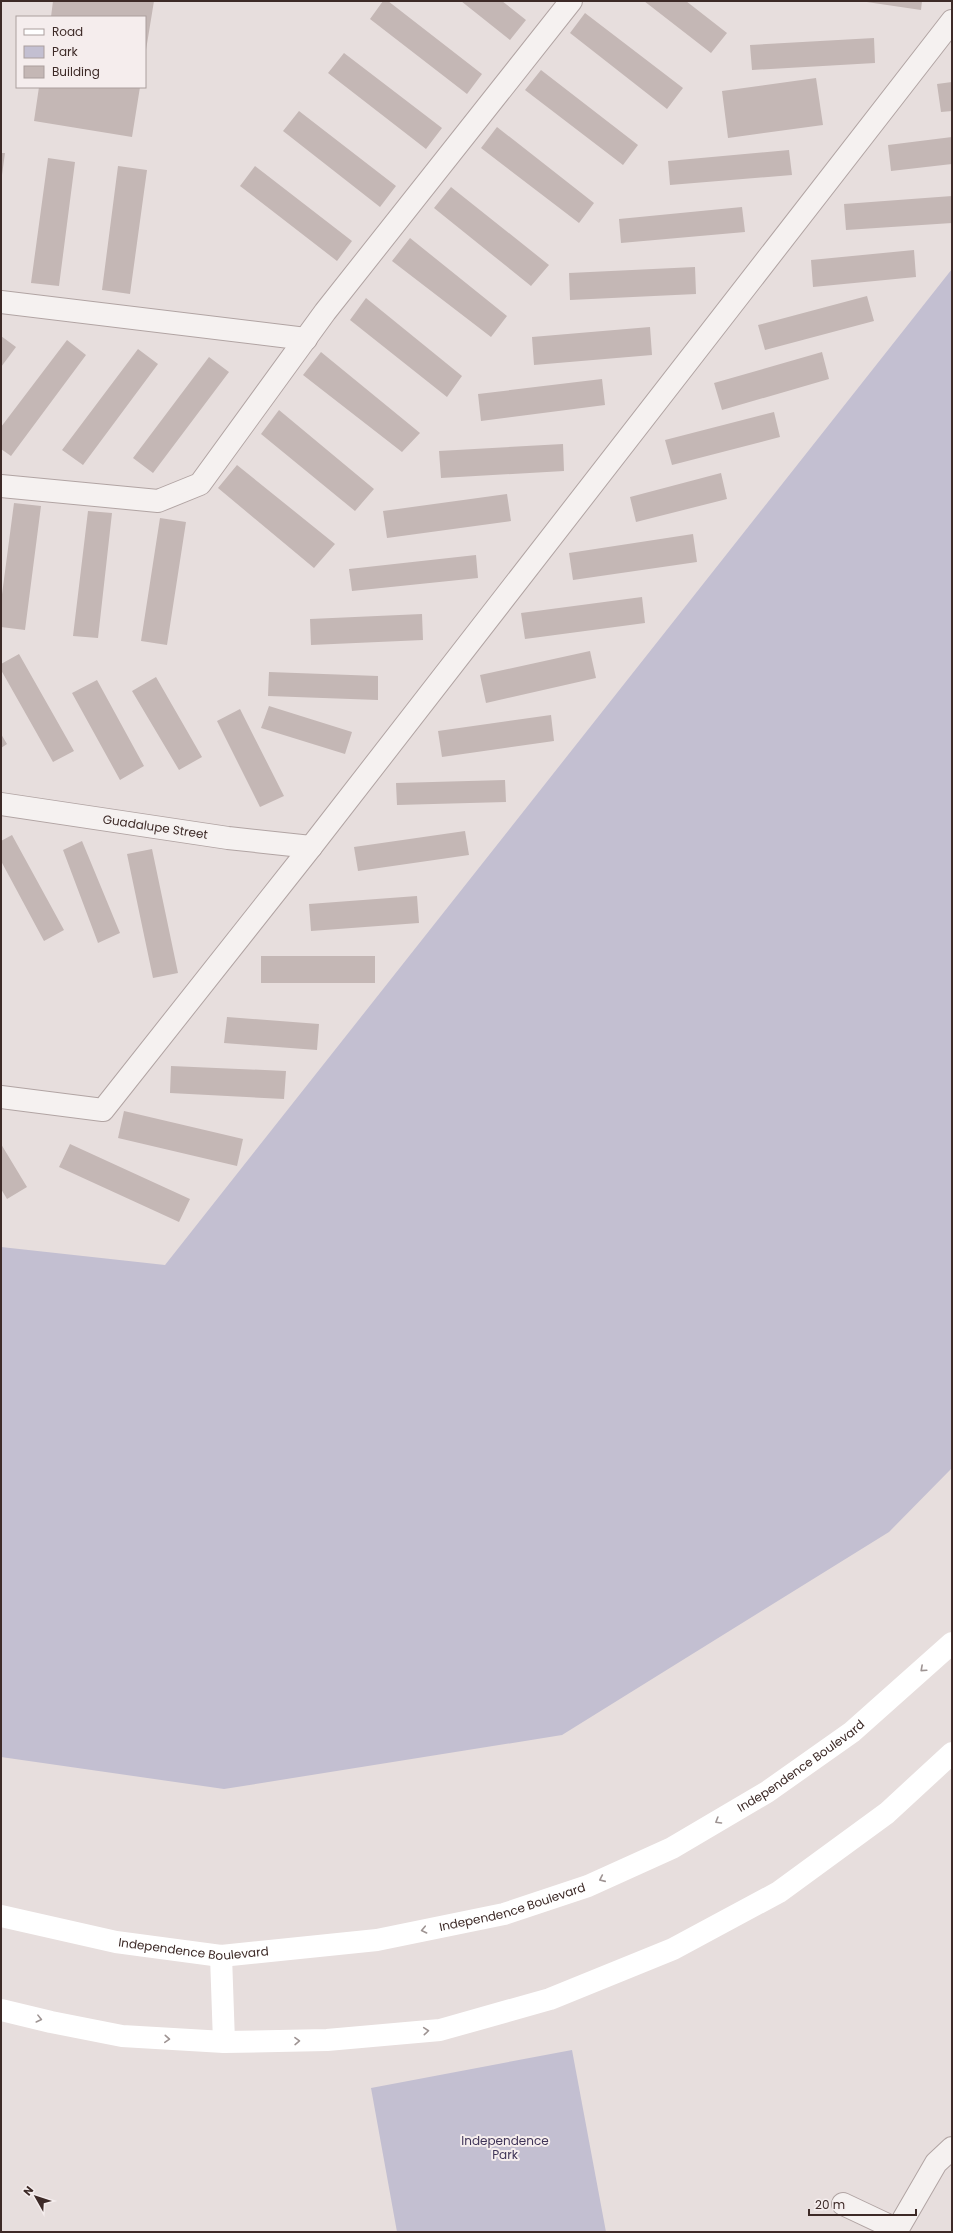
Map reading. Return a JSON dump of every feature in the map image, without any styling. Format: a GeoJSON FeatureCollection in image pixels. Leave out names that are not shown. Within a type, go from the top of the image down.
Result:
{"type":"FeatureCollection","features":[{"type":"Feature","properties":{"kind":"main road","name":"Independence Boulevard"},"geometry":{"type":"LineString","coordinates":[[1,1916],[116,1942],[221,1956],[377,1940],[504,1914],[588,1886],[672,1848],[767,1792],[852,1732],[952,1643]]}},
{"type":"Feature","properties":{"kind":"main road"},"geometry":{"type":"LineString","coordinates":[[1,2010],[51,2022],[122,2036],[224,2042],[327,2040],[440,2030],[557,1996],[674,1950],[779,1892],[887,1813],[952,1753]]}},
{"type":"Feature","properties":{"kind":"main road"},"geometry":{"type":"LineString","coordinates":[[221,1956],[224,2042]]}},
{"type":"Feature","properties":{"kind":"street"},"geometry":{"type":"LineString","coordinates":[[1,486],[158,501],[200,484],[306,339],[571,1]]}},
{"type":"Feature","properties":{"kind":"street"},"geometry":{"type":"LineString","coordinates":[[1,1096],[103,1110],[311,846],[952,22]]}},
{"type":"Feature","properties":{"kind":"street"},"geometry":{"type":"LineString","coordinates":[[1,302],[306,339]]}},
{"type":"Feature","properties":{"kind":"street","name":"Guadalupe Street"},"geometry":{"type":"LineString","coordinates":[[1,804],[228,838],[311,846]]}},
{"type":"Feature","properties":{"kind":"street"},"geometry":{"type":"LineString","coordinates":[[843,2204],[896,2231],[936,2163],[952,2148]]}},
{"type":"Feature","properties":{"kind":"green space"},"geometry":{"type":"Polygon","coordinates":[[[952,269],[952,1468],[889,1532],[562,1735],[224,1789],[1,1757],[1,1247],[165,1265],[952,269]]]}},
{"type":"Feature","properties":{"kind":"green space","name":"Independence Park"},"geometry":{"type":"Polygon","coordinates":[[[572,2050],[606,2232],[397,2232],[371,2088],[572,2050]]]}},
{"type":"Feature","properties":{"kind":"building"},"geometry":{"type":"Polygon","coordinates":[[[53,1],[154,1],[146,50],[146,16],[51,16],[53,1]]]}},
{"type":"Feature","properties":{"kind":"building"},"geometry":{"type":"Polygon","coordinates":[[[383,1],[388,1],[482,74],[467,94],[370,19],[383,1]]]}},
{"type":"Feature","properties":{"kind":"building"},"geometry":{"type":"Polygon","coordinates":[[[461,1],[502,1],[526,20],[510,40],[461,1]]]}},
{"type":"Feature","properties":{"kind":"building"},"geometry":{"type":"Polygon","coordinates":[[[644,1],[686,1],[727,33],[711,53],[644,1]]]}},
{"type":"Feature","properties":{"kind":"building"},"geometry":{"type":"Polygon","coordinates":[[[860,1],[922,1],[921,10],[860,1]]]}},
{"type":"Feature","properties":{"kind":"building"},"geometry":{"type":"Polygon","coordinates":[[[585,13],[683,88],[667,109],[570,33],[585,13]]]}},
{"type":"Feature","properties":{"kind":"building"},"geometry":{"type":"Polygon","coordinates":[[[874,38],[875,63],[752,70],[750,45],[874,38]]]}},
{"type":"Feature","properties":{"kind":"building"},"geometry":{"type":"Polygon","coordinates":[[[344,53],[442,128],[426,149],[328,73],[344,53]]]}},
{"type":"Feature","properties":{"kind":"building"},"geometry":{"type":"Polygon","coordinates":[[[541,70],[638,145],[623,165],[525,90],[541,70]]]}},
{"type":"Feature","properties":{"kind":"building"},"geometry":{"type":"Polygon","coordinates":[[[816,78],[823,125],[728,138],[722,91],[816,78]]]}},
{"type":"Feature","properties":{"kind":"building"},"geometry":{"type":"Polygon","coordinates":[[[952,82],[952,111],[941,112],[937,84],[952,82]]]}},
{"type":"Feature","properties":{"kind":"building"},"geometry":{"type":"Polygon","coordinates":[[[39,88],[140,88],[132,137],[34,121],[39,88]]]}},
{"type":"Feature","properties":{"kind":"building"},"geometry":{"type":"Polygon","coordinates":[[[299,111],[396,186],[380,207],[283,131],[299,111]]]}},
{"type":"Feature","properties":{"kind":"building"},"geometry":{"type":"Polygon","coordinates":[[[497,127],[594,203],[579,223],[481,148],[497,127]]]}},
{"type":"Feature","properties":{"kind":"building"},"geometry":{"type":"Polygon","coordinates":[[[952,137],[952,164],[891,171],[888,145],[952,137]]]}},
{"type":"Feature","properties":{"kind":"building"},"geometry":{"type":"Polygon","coordinates":[[[789,150],[792,175],[670,185],[668,161],[789,150]]]}},
{"type":"Feature","properties":{"kind":"building"},"geometry":{"type":"Polygon","coordinates":[[[1,153],[5,153],[2,175],[1,175],[1,153]]]}},
{"type":"Feature","properties":{"kind":"building"},"geometry":{"type":"Polygon","coordinates":[[[48,158],[75,162],[59,286],[31,283],[48,158]]]}},
{"type":"Feature","properties":{"kind":"building"},"geometry":{"type":"Polygon","coordinates":[[[118,166],[147,170],[130,294],[102,290],[118,166]]]}},
{"type":"Feature","properties":{"kind":"building"},"geometry":{"type":"Polygon","coordinates":[[[255,166],[352,241],[337,261],[240,186],[255,166]]]}},
{"type":"Feature","properties":{"kind":"building"},"geometry":{"type":"Polygon","coordinates":[[[451,187],[549,265],[531,286],[434,208],[451,187]]]}},
{"type":"Feature","properties":{"kind":"building"},"geometry":{"type":"Polygon","coordinates":[[[952,196],[952,223],[846,230],[844,204],[952,196]]]}},
{"type":"Feature","properties":{"kind":"building"},"geometry":{"type":"Polygon","coordinates":[[[742,207],[745,232],[621,243],[619,219],[742,207]]]}},
{"type":"Feature","properties":{"kind":"building"},"geometry":{"type":"Polygon","coordinates":[[[410,238],[507,316],[491,337],[392,261],[410,238]]]}},
{"type":"Feature","properties":{"kind":"building"},"geometry":{"type":"Polygon","coordinates":[[[914,250],[916,277],[813,287],[811,260],[914,250]]]}},
{"type":"Feature","properties":{"kind":"building"},"geometry":{"type":"Polygon","coordinates":[[[695,267],[696,294],[570,300],[569,273],[695,267]]]}},
{"type":"Feature","properties":{"kind":"building"},"geometry":{"type":"Polygon","coordinates":[[[867,296],[874,321],[765,350],[758,325],[867,296]]]}},
{"type":"Feature","properties":{"kind":"building"},"geometry":{"type":"Polygon","coordinates":[[[366,298],[462,376],[447,397],[350,320],[366,298]]]}},
{"type":"Feature","properties":{"kind":"building"},"geometry":{"type":"Polygon","coordinates":[[[650,327],[652,355],[534,365],[532,337],[650,327]]]}},
{"type":"Feature","properties":{"kind":"building"},"geometry":{"type":"Polygon","coordinates":[[[1,336],[16,347],[1,367],[1,336]]]}},
{"type":"Feature","properties":{"kind":"building"},"geometry":{"type":"Polygon","coordinates":[[[67,340],[86,355],[11,456],[1,449],[1,427],[67,340]]]}},
{"type":"Feature","properties":{"kind":"building"},"geometry":{"type":"Polygon","coordinates":[[[138,349],[158,364],[83,465],[62,450],[138,349]]]}},
{"type":"Feature","properties":{"kind":"building"},"geometry":{"type":"Polygon","coordinates":[[[321,352],[420,433],[402,452],[303,375],[321,352]]]}},
{"type":"Feature","properties":{"kind":"building"},"geometry":{"type":"Polygon","coordinates":[[[822,352],[829,379],[722,410],[714,383],[822,352]]]}},
{"type":"Feature","properties":{"kind":"building"},"geometry":{"type":"Polygon","coordinates":[[[209,357],[229,372],[153,473],[133,458],[209,357]]]}},
{"type":"Feature","properties":{"kind":"building"},"geometry":{"type":"Polygon","coordinates":[[[602,379],[605,405],[481,421],[478,394],[602,379]]]}},
{"type":"Feature","properties":{"kind":"building"},"geometry":{"type":"Polygon","coordinates":[[[279,410],[374,489],[355,511],[261,434],[279,410]]]}},
{"type":"Feature","properties":{"kind":"building"},"geometry":{"type":"Polygon","coordinates":[[[774,412],[780,437],[672,465],[665,440],[774,412]]]}},
{"type":"Feature","properties":{"kind":"building"},"geometry":{"type":"Polygon","coordinates":[[[563,444],[564,471],[441,478],[439,451],[563,444]]]}},
{"type":"Feature","properties":{"kind":"building"},"geometry":{"type":"Polygon","coordinates":[[[237,465],[335,544],[314,568],[218,488],[237,465]]]}},
{"type":"Feature","properties":{"kind":"building"},"geometry":{"type":"Polygon","coordinates":[[[721,473],[727,499],[636,522],[630,497],[721,473]]]}},
{"type":"Feature","properties":{"kind":"building"},"geometry":{"type":"Polygon","coordinates":[[[507,494],[511,521],[387,538],[383,511],[507,494]]]}},
{"type":"Feature","properties":{"kind":"building"},"geometry":{"type":"Polygon","coordinates":[[[14,503],[41,506],[25,630],[1,627],[1,602],[14,503]]]}},
{"type":"Feature","properties":{"kind":"building"},"geometry":{"type":"Polygon","coordinates":[[[88,511],[112,513],[98,638],[73,636],[88,511]]]}},
{"type":"Feature","properties":{"kind":"building"},"geometry":{"type":"Polygon","coordinates":[[[160,518],[186,522],[167,645],[141,641],[160,518]]]}},
{"type":"Feature","properties":{"kind":"building"},"geometry":{"type":"Polygon","coordinates":[[[693,534],[697,562],[573,580],[569,553],[693,534]]]}},
{"type":"Feature","properties":{"kind":"building"},"geometry":{"type":"Polygon","coordinates":[[[476,555],[478,578],[352,591],[349,569],[476,555]]]}},
{"type":"Feature","properties":{"kind":"building"},"geometry":{"type":"Polygon","coordinates":[[[642,597],[645,623],[525,639],[521,613],[642,597]]]}},
{"type":"Feature","properties":{"kind":"building"},"geometry":{"type":"Polygon","coordinates":[[[422,614],[423,640],[311,645],[310,619],[422,614]]]}},
{"type":"Feature","properties":{"kind":"building"},"geometry":{"type":"Polygon","coordinates":[[[590,651],[596,678],[486,703],[480,675],[590,651]]]}},
{"type":"Feature","properties":{"kind":"building"},"geometry":{"type":"Polygon","coordinates":[[[19,654],[74,751],[53,762],[1,670],[1,664],[19,654]]]}},
{"type":"Feature","properties":{"kind":"building"},"geometry":{"type":"Polygon","coordinates":[[[269,672],[378,676],[378,700],[268,696],[269,672]]]}},
{"type":"Feature","properties":{"kind":"building"},"geometry":{"type":"Polygon","coordinates":[[[156,677],[202,757],[179,770],[132,691],[156,677]]]}},
{"type":"Feature","properties":{"kind":"building"},"geometry":{"type":"Polygon","coordinates":[[[97,680],[144,766],[120,780],[72,693],[97,680]]]}},
{"type":"Feature","properties":{"kind":"building"},"geometry":{"type":"Polygon","coordinates":[[[269,706],[352,732],[345,754],[261,728],[269,706]]]}},
{"type":"Feature","properties":{"kind":"building"},"geometry":{"type":"Polygon","coordinates":[[[240,709],[284,796],[260,807],[217,721],[240,709]]]}},
{"type":"Feature","properties":{"kind":"building"},"geometry":{"type":"Polygon","coordinates":[[[551,715],[554,741],[442,757],[438,731],[551,715]]]}},
{"type":"Feature","properties":{"kind":"building"},"geometry":{"type":"Polygon","coordinates":[[[1,734],[7,744],[1,748],[1,734]]]}},
{"type":"Feature","properties":{"kind":"building"},"geometry":{"type":"Polygon","coordinates":[[[505,780],[506,802],[397,805],[396,783],[505,780]]]}},
{"type":"Feature","properties":{"kind":"building"},"geometry":{"type":"Polygon","coordinates":[[[465,831],[469,855],[358,871],[354,847],[465,831]]]}},
{"type":"Feature","properties":{"kind":"building"},"geometry":{"type":"Polygon","coordinates":[[[12,835],[64,930],[44,941],[1,861],[1,841],[12,835]]]}},
{"type":"Feature","properties":{"kind":"building"},"geometry":{"type":"Polygon","coordinates":[[[82,841],[120,933],[98,943],[63,850],[82,841]]]}},
{"type":"Feature","properties":{"kind":"building"},"geometry":{"type":"Polygon","coordinates":[[[152,849],[178,973],[153,978],[127,854],[152,849]]]}},
{"type":"Feature","properties":{"kind":"building"},"geometry":{"type":"Polygon","coordinates":[[[417,896],[419,923],[311,931],[309,904],[417,896]]]}},
{"type":"Feature","properties":{"kind":"building"},"geometry":{"type":"Polygon","coordinates":[[[261,956],[375,956],[375,983],[261,983],[261,956]]]}},
{"type":"Feature","properties":{"kind":"building"},"geometry":{"type":"Polygon","coordinates":[[[227,1017],[319,1024],[317,1050],[224,1043],[227,1017]]]}},
{"type":"Feature","properties":{"kind":"building"},"geometry":{"type":"Polygon","coordinates":[[[171,1066],[286,1071],[284,1099],[170,1093],[171,1066]]]}},
{"type":"Feature","properties":{"kind":"building"},"geometry":{"type":"Polygon","coordinates":[[[124,1111],[243,1139],[237,1166],[118,1138],[124,1111]]]}},
{"type":"Feature","properties":{"kind":"building"},"geometry":{"type":"Polygon","coordinates":[[[1,1144],[27,1187],[7,1199],[1,1189],[1,1144]]]}},
{"type":"Feature","properties":{"kind":"building"},"geometry":{"type":"Polygon","coordinates":[[[70,1144],[190,1199],[179,1222],[59,1167],[70,1144]]]}}]}
